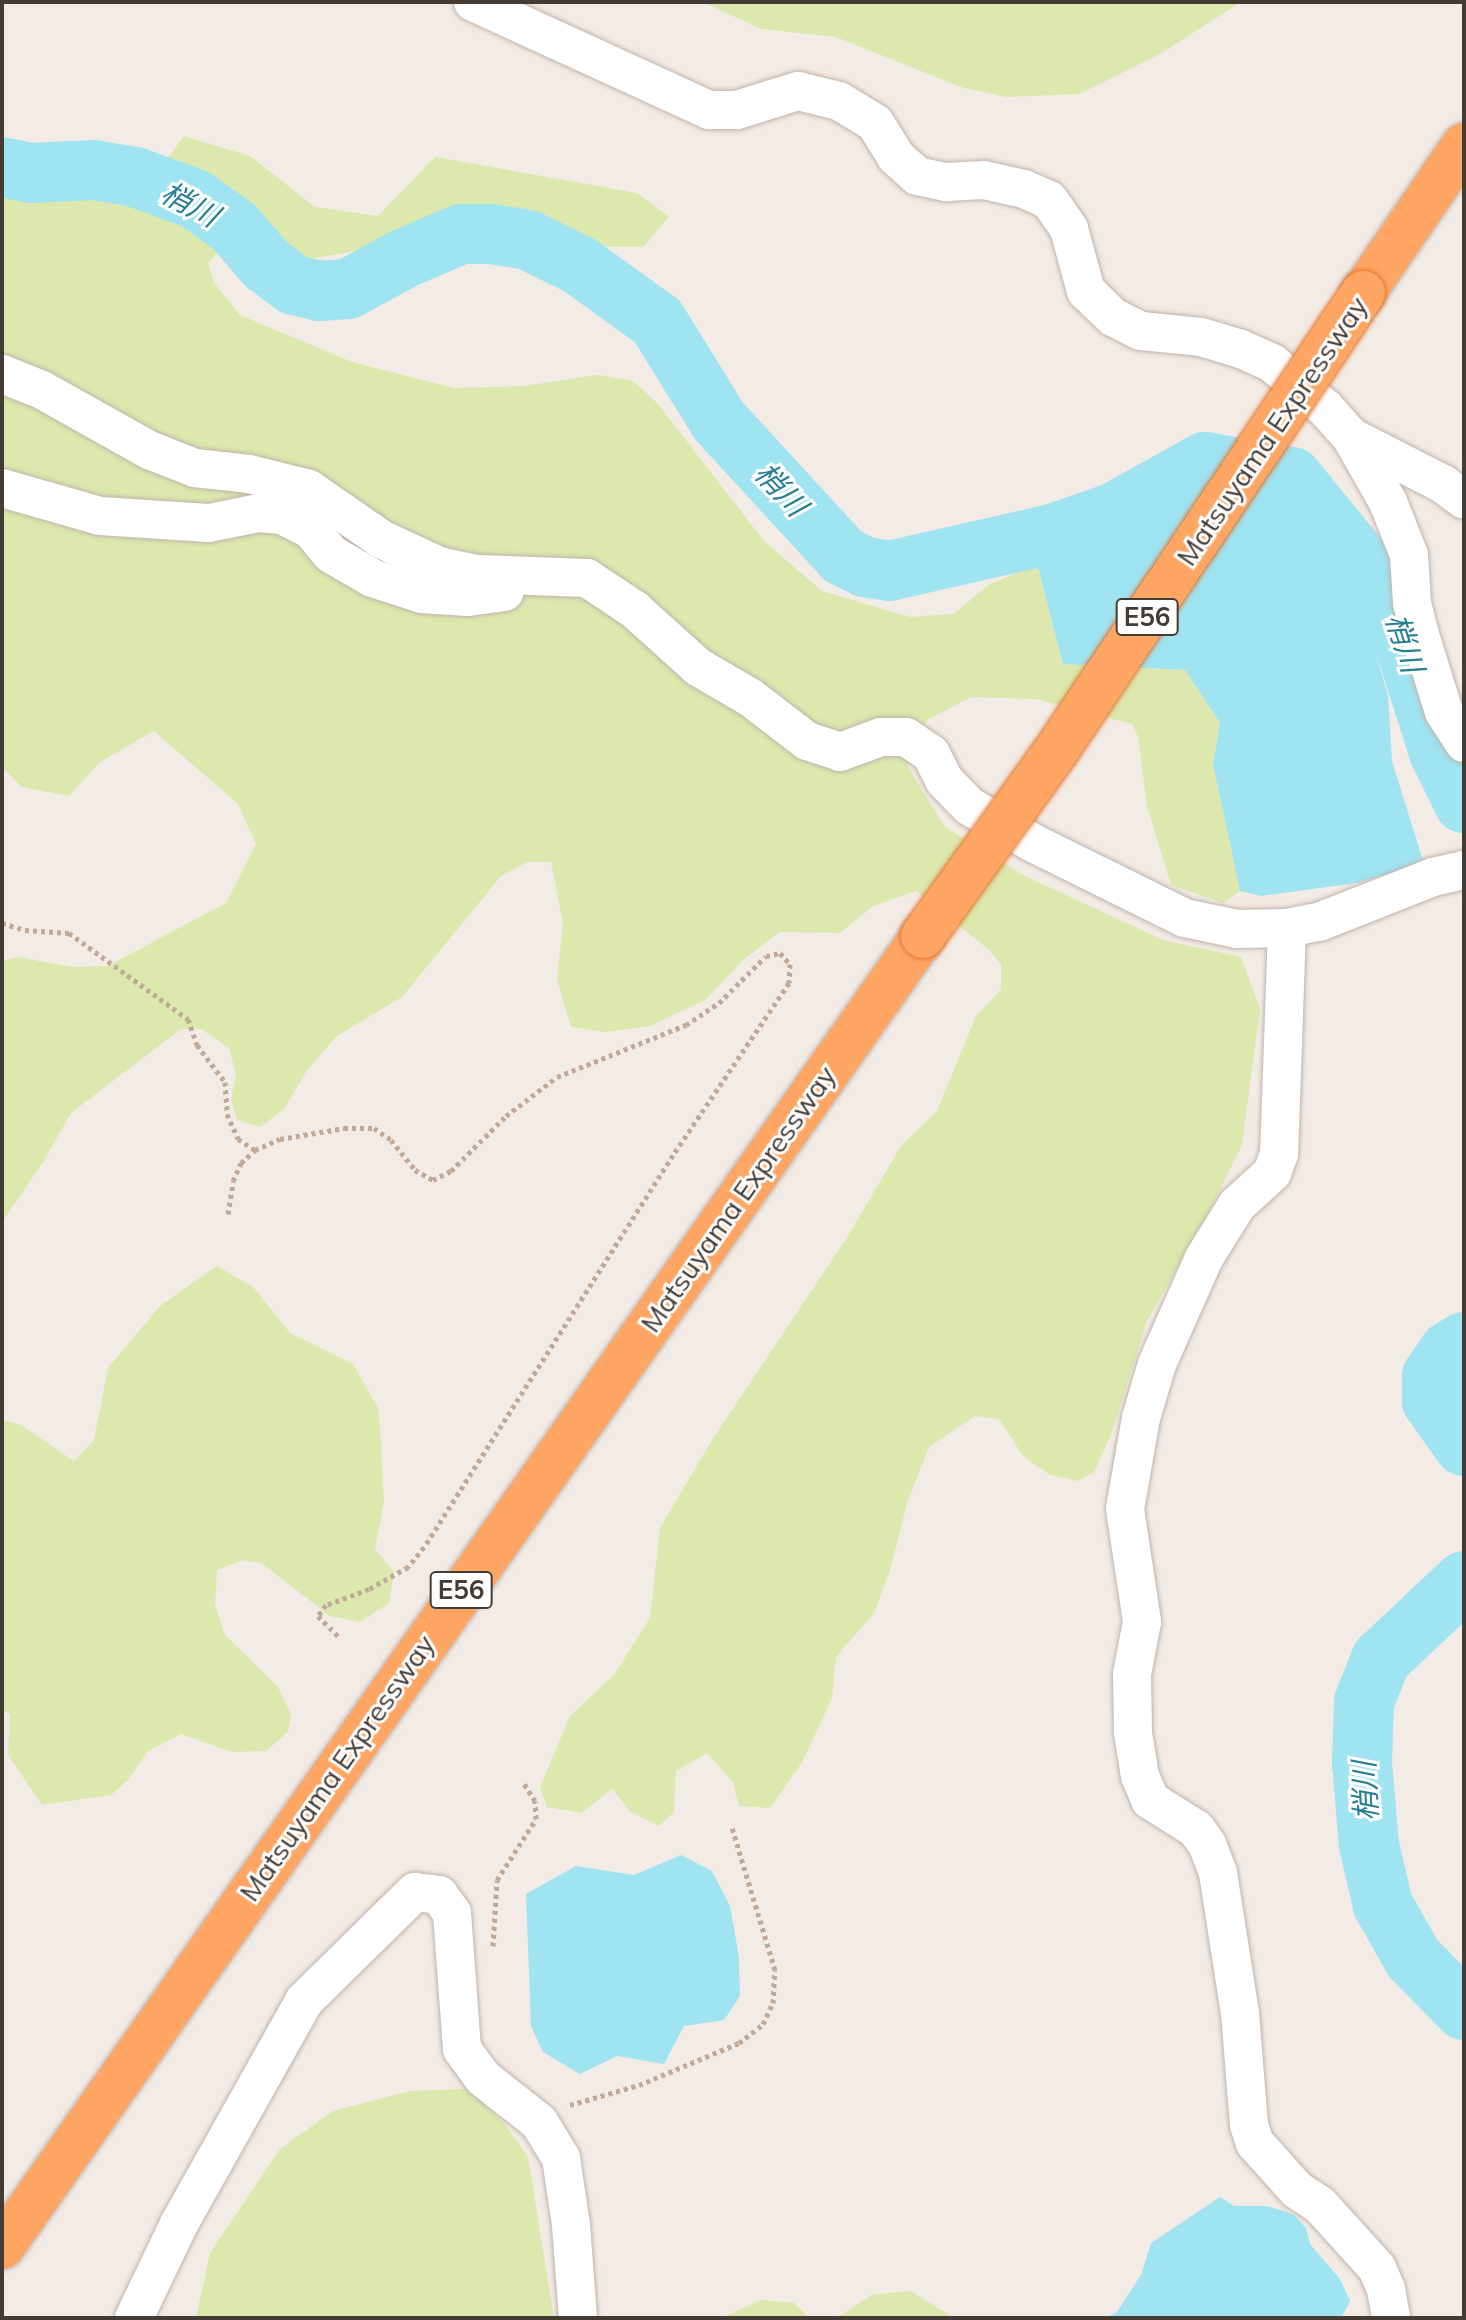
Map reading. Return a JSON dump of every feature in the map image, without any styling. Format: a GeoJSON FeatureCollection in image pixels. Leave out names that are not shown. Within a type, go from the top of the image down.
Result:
{"type":"FeatureCollection","features":[{"type":"Feature","properties":{"kind":"highway","name":"Matsuyama Expressway"},"geometry":{"type":"LineString","coordinates":[[2,2247],[1067,735],[1464,145]]}},
{"type":"Feature","properties":{"kind":"street"},"geometry":{"type":"LineString","coordinates":[[473,2],[709,110],[737,110],[798,91],[839,101],[875,123],[896,157],[917,176],[946,182],[984,180],[1024,189],[1049,200],[1069,229],[1086,291],[1113,317],[1141,331],[1201,337],[1241,349],[1272,363],[1325,408],[1351,437],[1388,502],[1405,545],[1420,635],[1444,712],[1464,743]]}},
{"type":"Feature","properties":{"kind":"street"},"geometry":{"type":"LineString","coordinates":[[2,374],[42,390],[149,450],[195,468],[249,474],[309,489],[381,539],[439,566],[478,574],[587,578],[635,610],[698,667],[751,698],[807,741],[840,752],[881,737],[906,737],[931,754],[944,780],[969,806],[1033,843],[1185,918],[1237,929],[1287,928],[1319,922],[1433,877],[1464,870]]}},
{"type":"Feature","properties":{"kind":"street"},"geometry":{"type":"LineString","coordinates":[[1351,437],[1443,484],[1464,500]]}},
{"type":"Feature","properties":{"kind":"street"},"geometry":{"type":"LineString","coordinates":[[2,488],[100,516],[209,523],[258,513],[282,515],[311,530],[331,554],[372,578],[422,594],[468,597],[510,592],[544,577]]}},
{"type":"Feature","properties":{"kind":"street"},"geometry":{"type":"LineString","coordinates":[[1287,928],[1279,1154],[1272,1173],[1237,1205],[1204,1258],[1157,1364],[1141,1418],[1125,1509],[1142,1622],[1132,1674],[1133,1733],[1140,1776],[1150,1800],[1196,1829],[1207,1844],[1218,1873],[1240,2013],[1249,2125],[1255,2143],[1297,2190],[1320,2205],[1377,2268],[1386,2289],[1391,2318]]}},
{"type":"Feature","properties":{"kind":"street"},"geometry":{"type":"LineString","coordinates":[[134,2318],[179,2224],[304,2001],[415,1892],[439,1895],[452,1913],[462,2049],[483,2078],[539,2122],[561,2158],[571,2225],[578,2318]]}},
{"type":"Feature","properties":{"kind":"path"},"geometry":{"type":"LineString","coordinates":[[2,923],[25,930],[69,933],[188,1019],[197,1045],[225,1082],[227,1114],[238,1139],[255,1150]]}},
{"type":"Feature","properties":{"kind":"path"},"geometry":{"type":"LineString","coordinates":[[228,1214],[233,1181],[241,1163],[255,1150],[280,1139],[344,1128],[374,1128],[391,1140],[415,1170],[433,1180],[451,1171],[506,1116],[557,1077],[686,1025],[719,1003],[766,956],[780,953],[790,964],[789,983],[673,1155],[424,1547],[408,1567],[369,1589],[326,1605],[318,1616],[339,1637]]}},
{"type":"Feature","properties":{"kind":"path"},"geometry":{"type":"LineString","coordinates":[[493,1951],[497,1880],[536,1819],[535,1801],[523,1782]]}},
{"type":"Feature","properties":{"kind":"path"},"geometry":{"type":"LineString","coordinates":[[539,2122],[556,2110],[639,2085],[739,2043],[763,2024],[773,2003],[775,1970],[731,1824]]}},
{"type":"Feature","properties":{"kind":"green space"},"geometry":{"type":"Polygon","coordinates":[[[703,2],[1241,2],[1160,54],[1079,94],[1005,97],[961,87],[836,37],[761,29],[703,2]]]}},
{"type":"Feature","properties":{"kind":"green space"},"geometry":{"type":"Polygon","coordinates":[[[184,136],[250,156],[315,207],[378,216],[435,157],[637,193],[669,217],[643,247],[601,247],[518,227],[489,214],[461,216],[412,241],[304,260],[265,241],[242,237],[224,246],[208,263],[214,283],[240,315],[352,362],[454,388],[524,386],[597,375],[633,381],[658,404],[764,541],[822,591],[910,617],[954,614],[988,585],[1037,564],[1063,664],[1185,670],[1220,723],[1213,764],[1240,891],[1223,903],[1171,885],[1147,806],[1138,737],[1132,724],[1036,699],[971,697],[927,720],[908,767],[945,827],[1025,876],[1163,940],[1241,957],[1260,1009],[1242,1145],[1209,1212],[1147,1321],[1111,1435],[1094,1472],[1078,1481],[1050,1475],[1023,1456],[999,1419],[975,1416],[929,1447],[907,1503],[890,1570],[874,1613],[836,1657],[832,1698],[803,1761],[770,1808],[739,1806],[733,1782],[707,1753],[676,1771],[674,1812],[659,1826],[631,1812],[612,1789],[581,1813],[547,1807],[540,1787],[570,1716],[614,1675],[650,1618],[660,1528],[712,1440],[848,1236],[901,1146],[937,1111],[976,1016],[1001,990],[1001,964],[989,950],[916,891],[873,906],[840,933],[780,932],[745,958],[705,1000],[650,1026],[605,1032],[571,1027],[557,979],[563,923],[551,862],[527,862],[501,876],[402,997],[337,1036],[307,1070],[284,1109],[260,1127],[237,1120],[231,1099],[236,1075],[229,1048],[201,1029],[181,1029],[71,1113],[43,1162],[2,1222],[2,961],[17,957],[73,967],[108,966],[226,903],[256,844],[238,804],[154,731],[100,762],[69,796],[22,787],[2,767],[2,151],[54,165],[114,192],[149,184],[184,136]]]}},
{"type":"Feature","properties":{"kind":"green space"},"geometry":{"type":"Polygon","coordinates":[[[217,1266],[253,1287],[290,1333],[353,1364],[379,1410],[384,1502],[375,1549],[394,1572],[389,1603],[360,1622],[330,1616],[261,1563],[243,1560],[217,1570],[215,1606],[225,1635],[278,1687],[291,1714],[288,1732],[266,1751],[232,1752],[181,1734],[148,1751],[128,1780],[111,1795],[42,1805],[8,1755],[10,1714],[2,1710],[2,1420],[21,1425],[74,1461],[94,1440],[108,1368],[160,1306],[217,1266]]]}},
{"type":"Feature","properties":{"kind":"green space"},"geometry":{"type":"Polygon","coordinates":[[[468,2089],[504,2123],[528,2157],[554,2318],[196,2318],[210,2253],[280,2149],[333,2111],[410,2091],[468,2089]]]}},
{"type":"Feature","properties":{"kind":"green space"},"geometry":{"type":"Polygon","coordinates":[[[910,2291],[955,2318],[827,2318],[841,2315],[872,2295],[910,2291]]]}},
{"type":"Feature","properties":{"kind":"green space"},"geometry":{"type":"Polygon","coordinates":[[[761,2300],[794,2303],[810,2318],[721,2318],[761,2300]]]}},
{"type":"Feature","properties":{"kind":"water"},"geometry":{"type":"Polygon","coordinates":[[[1192,494],[1269,494],[1340,566],[1365,612],[1388,696],[1392,761],[1424,864],[1357,883],[1261,896],[1240,891],[1213,764],[1220,723],[1185,670],[1063,664],[1037,564],[1129,530],[1192,494]]]}},
{"type":"Feature","properties":{"kind":"water"},"geometry":{"type":"Polygon","coordinates":[[[681,1855],[712,1871],[730,1906],[739,1957],[740,1996],[724,2020],[684,2026],[664,2064],[617,2056],[580,2074],[543,2052],[531,2026],[526,1894],[576,1866],[634,1875],[681,1855]]]}},
{"type":"Feature","properties":{"kind":"water"},"geometry":{"type":"Polygon","coordinates":[[[1220,2197],[1234,2206],[1267,2206],[1293,2214],[1306,2228],[1310,2244],[1340,2279],[1350,2301],[1341,2318],[1106,2318],[1117,2312],[1141,2275],[1151,2243],[1220,2197]]]}},
{"type":"Feature","properties":{"kind":"waterway","name":"梢川"},"geometry":{"type":"LineString","coordinates":[[2,167],[30,173],[94,170],[135,177],[195,199],[234,227],[266,264],[294,285],[319,291],[348,289],[405,258],[461,234],[491,234],[528,240],[579,265],[657,321],[719,421],[843,556],[865,567],[889,571],[1052,534],[1115,512],[1205,462],[1292,477],[1390,597],[1439,752],[1464,803]]}},
{"type":"Feature","properties":{"kind":"waterway","name":"梢川"},"geometry":{"type":"LineString","coordinates":[[1464,1342],[1449,1351],[1432,1376],[1432,1401],[1464,1446]]}},
{"type":"Feature","properties":{"kind":"waterway","name":"梢川"},"geometry":{"type":"LineString","coordinates":[[1464,1581],[1381,1659],[1364,1702],[1362,1763],[1369,1845],[1383,1905],[1413,1958],[1464,2010]]}}]}
